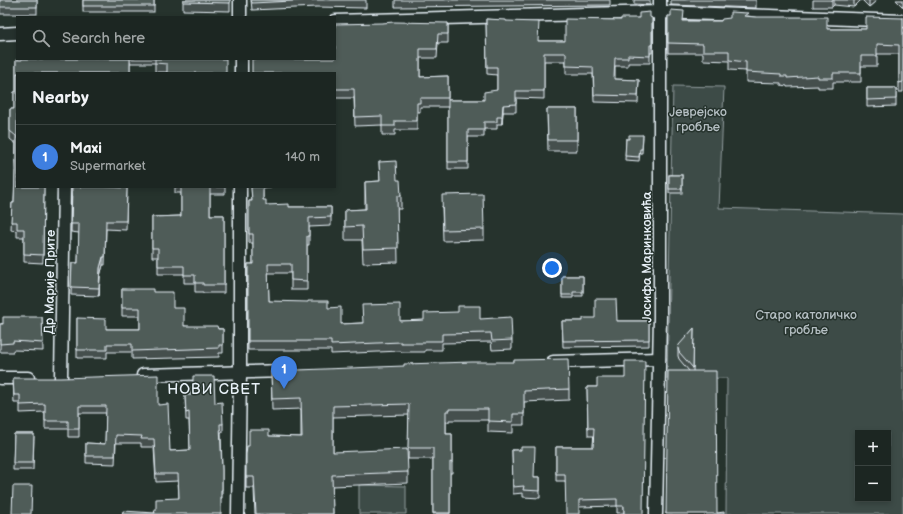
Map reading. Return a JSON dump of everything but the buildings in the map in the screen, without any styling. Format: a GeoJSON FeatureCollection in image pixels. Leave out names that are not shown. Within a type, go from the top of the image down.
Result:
{"type":"FeatureCollection","features":[{"type":"Feature","properties":{"kind":"street"},"geometry":{"type":"LineString","coordinates":[[240,0],[240,16]]}},
{"type":"Feature","properties":{"kind":"street"},"geometry":{"type":"LineString","coordinates":[[336,22],[660,6],[903,21]]}},
{"type":"Feature","properties":{"kind":"street","name":"Јосифа Маринковића"},"geometry":{"type":"LineString","coordinates":[[656,514],[659,359],[660,6]]}},
{"type":"Feature","properties":{"kind":"street"},"geometry":{"type":"LineString","coordinates":[[0,34],[16,33]]}},
{"type":"Feature","properties":{"kind":"street"},"geometry":{"type":"LineString","coordinates":[[240,72],[241,60]]}},
{"type":"Feature","properties":{"kind":"street","name":"Др Марије Прите"},"geometry":{"type":"LineString","coordinates":[[0,378],[65,378],[64,188]]}},
{"type":"Feature","properties":{"kind":"street"},"geometry":{"type":"LineString","coordinates":[[238,514],[240,188]]}},
{"type":"Feature","properties":{"kind":"street"},"geometry":{"type":"LineString","coordinates":[[541,363],[659,359]]}},
{"type":"Feature","properties":{"kind":"street"},"geometry":{"type":"LineString","coordinates":[[130,376],[297,370]]}},
{"type":"Feature","properties":{"kind":"green space","name":"Старо католичко гробље"},"geometry":{"type":"Polygon","coordinates":[[[673,86],[724,87],[719,208],[903,214],[903,514],[726,514],[727,378],[667,379],[673,86]]]}},
{"type":"Feature","properties":{"kind":"green space"},"geometry":{"type":"Polygon","coordinates":[[[359,485],[406,486],[406,514],[359,514],[359,485]]]}},
{"type":"Feature","properties":{"kind":"place","name":"Maxi"},"geometry":{"type":"Point","coordinates":[284,389]}},
{"type":"Feature","properties":{"kind":"district","name":"НОВИ СВЕТ"},"geometry":{"type":"Point","coordinates":[214,389]}},
{"type":"Feature","properties":{"kind":"park label","name":"Јеврејско гробље"},"geometry":{"type":"Point","coordinates":[698,118]}}]}
